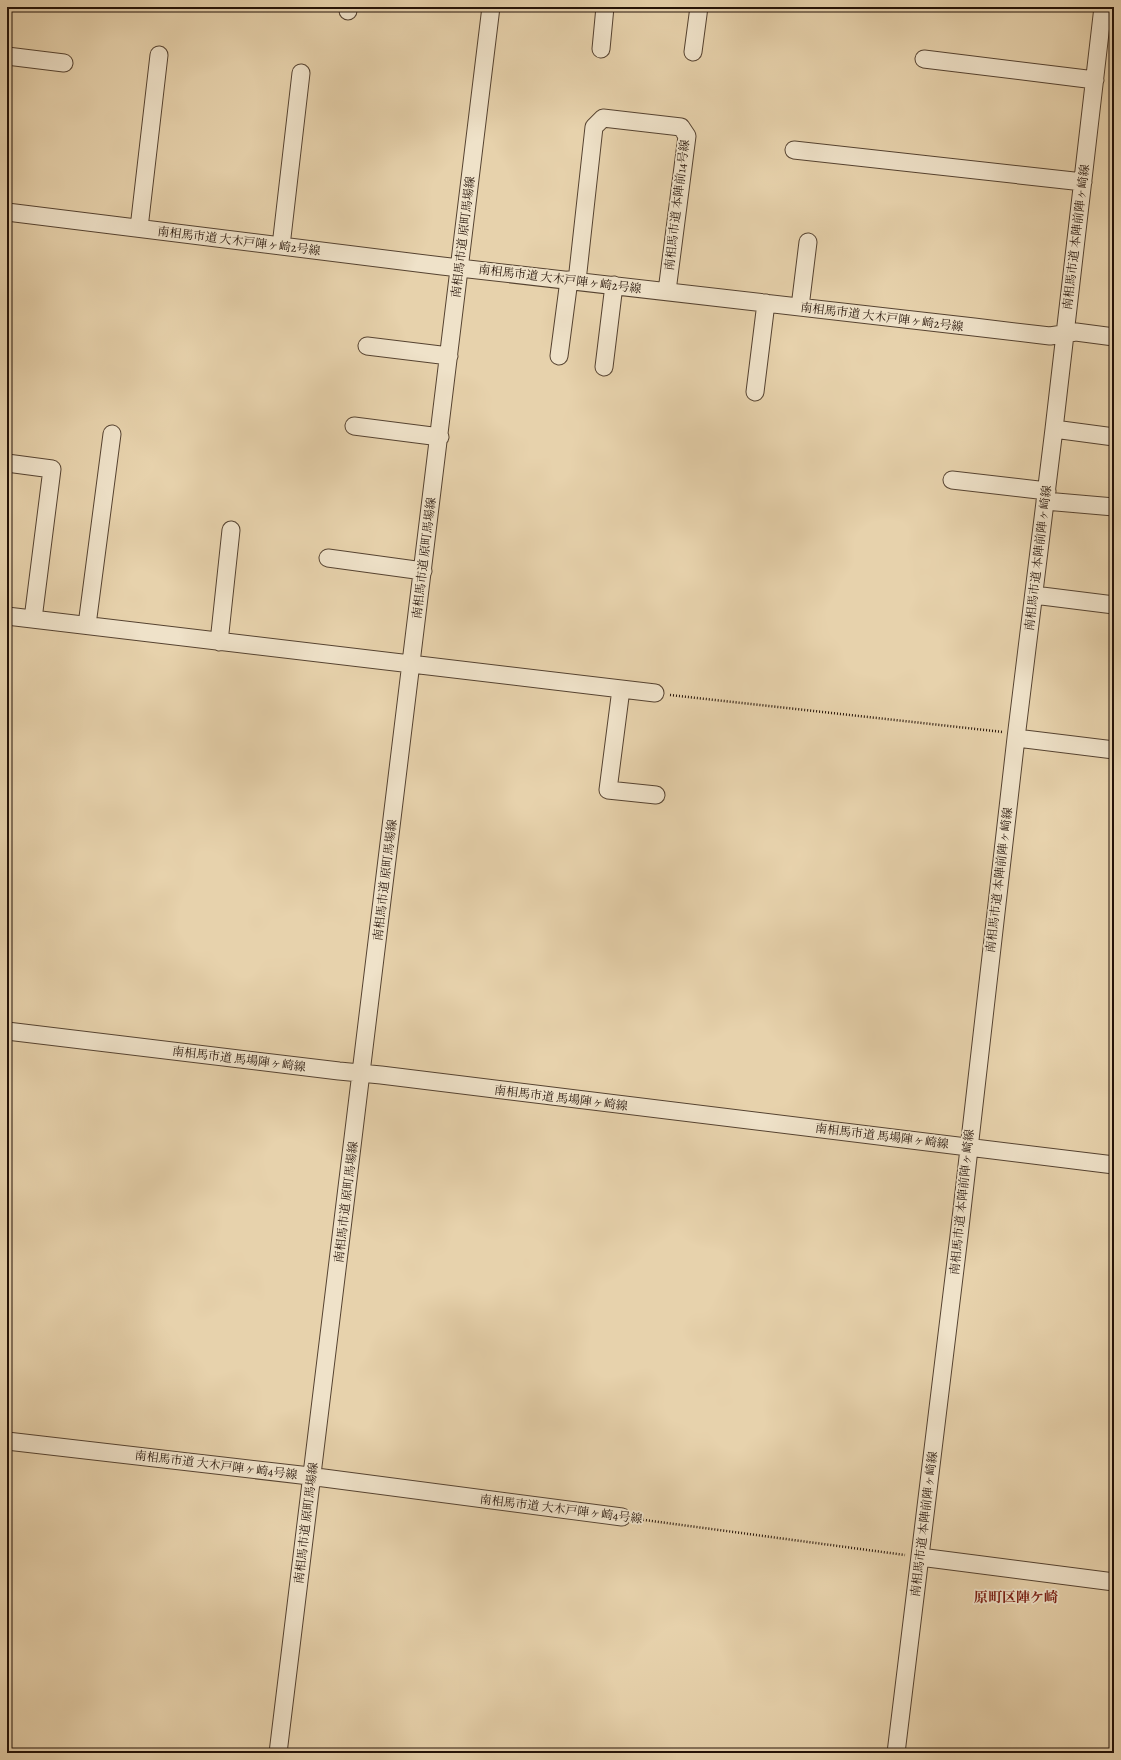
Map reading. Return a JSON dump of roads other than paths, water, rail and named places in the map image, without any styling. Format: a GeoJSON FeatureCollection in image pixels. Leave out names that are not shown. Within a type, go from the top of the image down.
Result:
{"type":"FeatureCollection","features":[{"type":"Feature","properties":{"kind":"street","name":"南相馬市道 原町馬場線"},"geometry":{"type":"LineString","coordinates":[[278,1753],[440,437],[491,7]]}},
{"type":"Feature","properties":{"kind":"street"},"geometry":{"type":"LineString","coordinates":[[601,48],[605,7]]}},
{"type":"Feature","properties":{"kind":"street"},"geometry":{"type":"LineString","coordinates":[[693,52],[699,7]]}},
{"type":"Feature","properties":{"kind":"street","name":"南相馬市道 本陣前陣ヶ崎線"},"geometry":{"type":"LineString","coordinates":[[896,1753],[1103,7]]}},
{"type":"Feature","properties":{"kind":"street"},"geometry":{"type":"LineString","coordinates":[[139,228],[159,55]]}},
{"type":"Feature","properties":{"kind":"street"},"geometry":{"type":"LineString","coordinates":[[7,56],[64,63]]}},
{"type":"Feature","properties":{"kind":"street"},"geometry":{"type":"LineString","coordinates":[[924,59],[1095,80]]}},
{"type":"Feature","properties":{"kind":"street"},"geometry":{"type":"LineString","coordinates":[[281,246],[301,73]]}},
{"type":"Feature","properties":{"kind":"street","name":"南相馬市道 本陣前14号線"},"geometry":{"type":"LineString","coordinates":[[573,280],[594,128],[603,118],[681,127],[687,136],[667,291]]}},
{"type":"Feature","properties":{"kind":"street"},"geometry":{"type":"LineString","coordinates":[[794,150],[1083,182]]}},
{"type":"Feature","properties":{"kind":"street","name":"南相馬市道 大木戸陣ヶ崎2号線"},"geometry":{"type":"LineString","coordinates":[[7,212],[459,268],[1050,336],[1076,332],[1114,337]]}},
{"type":"Feature","properties":{"kind":"street"},"geometry":{"type":"LineString","coordinates":[[800,307],[808,242]]}},
{"type":"Feature","properties":{"kind":"street"},"geometry":{"type":"LineString","coordinates":[[559,356],[573,280]]}},
{"type":"Feature","properties":{"kind":"street"},"geometry":{"type":"LineString","coordinates":[[604,367],[614,285]]}},
{"type":"Feature","properties":{"kind":"street"},"geometry":{"type":"LineString","coordinates":[[755,392],[766,303]]}},
{"type":"Feature","properties":{"kind":"street"},"geometry":{"type":"LineString","coordinates":[[367,346],[449,356]]}},
{"type":"Feature","properties":{"kind":"street"},"geometry":{"type":"LineString","coordinates":[[354,426],[440,437]]}},
{"type":"Feature","properties":{"kind":"street"},"geometry":{"type":"LineString","coordinates":[[1054,429],[1114,437]]}},
{"type":"Feature","properties":{"kind":"street"},"geometry":{"type":"LineString","coordinates":[[87,626],[112,434]]}},
{"type":"Feature","properties":{"kind":"street"},"geometry":{"type":"LineString","coordinates":[[7,463],[52,469],[33,619]]}},
{"type":"Feature","properties":{"kind":"street"},"geometry":{"type":"LineString","coordinates":[[952,480],[1114,507]]}},
{"type":"Feature","properties":{"kind":"street"},"geometry":{"type":"LineString","coordinates":[[219,642],[231,530]]}},
{"type":"Feature","properties":{"kind":"street"},"geometry":{"type":"LineString","coordinates":[[328,558],[423,571]]}},
{"type":"Feature","properties":{"kind":"street"},"geometry":{"type":"LineString","coordinates":[[1034,595],[1114,605]]}},
{"type":"Feature","properties":{"kind":"street"},"geometry":{"type":"LineString","coordinates":[[7,616],[656,694]]}},
{"type":"Feature","properties":{"kind":"street"},"geometry":{"type":"LineString","coordinates":[[621,689],[608,790],[656,796]]}},
{"type":"Feature","properties":{"kind":"street"},"geometry":{"type":"LineString","coordinates":[[1016,738],[1114,750]]}},
{"type":"Feature","properties":{"kind":"street","name":"南相馬市道 馬場陣ヶ崎線"},"geometry":{"type":"LineString","coordinates":[[7,1031],[1114,1165]]}},
{"type":"Feature","properties":{"kind":"street","name":"南相馬市道 大木戸陣ヶ崎4号線"},"geometry":{"type":"LineString","coordinates":[[7,1441],[312,1476],[622,1517]]}},
{"type":"Feature","properties":{"kind":"street"},"geometry":{"type":"LineString","coordinates":[[920,1557],[1114,1582]]}},
{"type":"Feature","properties":{"kind":"district","name":"原町区陣ケ崎"},"geometry":{"type":"Point","coordinates":[1016,1597]}}]}
